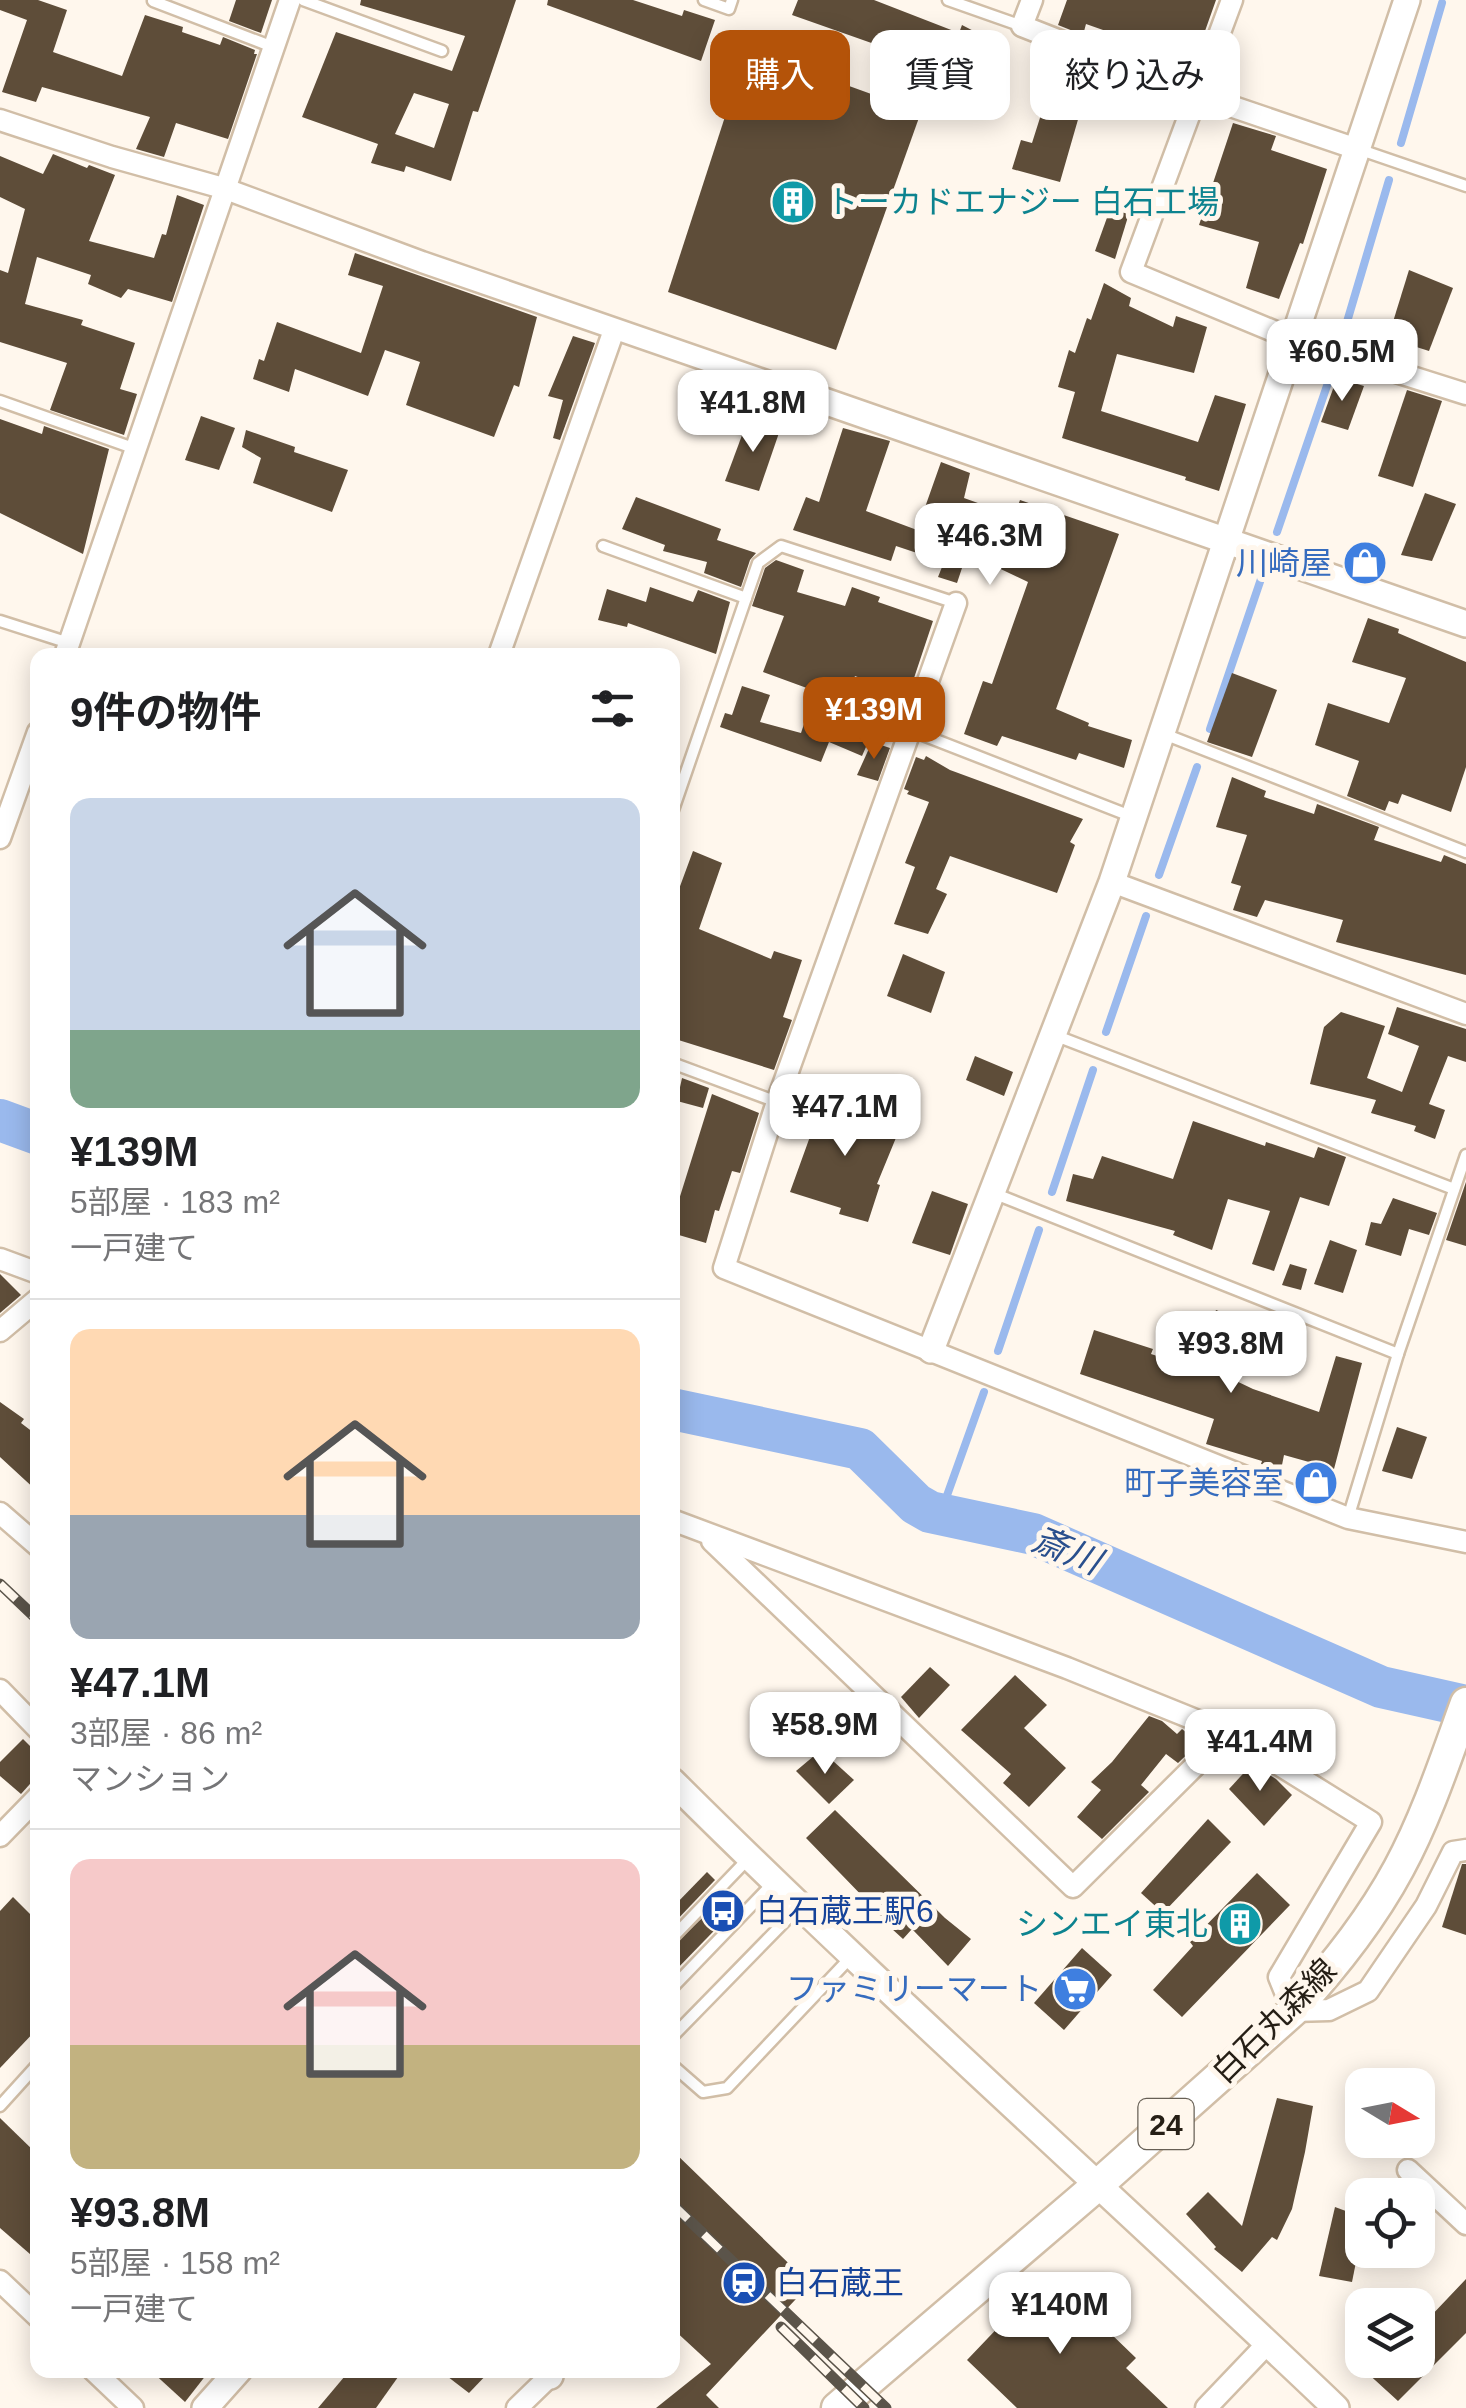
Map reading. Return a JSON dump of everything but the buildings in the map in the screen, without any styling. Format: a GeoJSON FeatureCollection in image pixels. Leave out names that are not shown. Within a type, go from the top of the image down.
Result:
{"type":"FeatureCollection","features":[{"type":"Feature","properties":{"kind":"main road","name":"白石丸森線"},"geometry":{"type":"LineString","coordinates":[[837,2408],[1293,2011],[1350,1944],[1399,1869],[1466,1703]]}},
{"type":"Feature","properties":{"kind":"street"},"geometry":{"type":"LineString","coordinates":[[67,648],[290,0]]}},
{"type":"Feature","properties":{"kind":"street"},"geometry":{"type":"LineString","coordinates":[[1032,0],[1022,26],[1032,30]]}},
{"type":"Feature","properties":{"kind":"street"},"geometry":{"type":"LineString","coordinates":[[1221,30],[1232,0]]}},
{"type":"Feature","properties":{"kind":"street"},"geometry":{"type":"LineString","coordinates":[[930,1350],[1112,882],[1407,0]]}},
{"type":"Feature","properties":{"kind":"street"},"geometry":{"type":"LineString","coordinates":[[1240,109],[1356,148]]}},
{"type":"Feature","properties":{"kind":"street"},"geometry":{"type":"LineString","coordinates":[[0,120],[112,158],[223,188],[614,330],[1466,624]]}},
{"type":"Feature","properties":{"kind":"street"},"geometry":{"type":"LineString","coordinates":[[1189,120],[1131,272],[1295,340],[1466,394]]}},
{"type":"Feature","properties":{"kind":"street"},"geometry":{"type":"LineString","coordinates":[[500,648],[614,330]]}},
{"type":"Feature","properties":{"kind":"street"},"geometry":{"type":"LineString","coordinates":[[956,603],[777,1102],[724,1268],[1348,1518],[1466,1542]]}},
{"type":"Feature","properties":{"kind":"street"},"geometry":{"type":"LineString","coordinates":[[0,838],[30,754]]}},
{"type":"Feature","properties":{"kind":"street"},"geometry":{"type":"LineString","coordinates":[[1112,882],[1466,1014]]}},
{"type":"Feature","properties":{"kind":"street"},"geometry":{"type":"LineString","coordinates":[[0,1259],[30,1271]]}},
{"type":"Feature","properties":{"kind":"street"},"geometry":{"type":"LineString","coordinates":[[0,1331],[30,1306]]}},
{"type":"Feature","properties":{"kind":"street"},"geometry":{"type":"LineString","coordinates":[[0,1512],[30,1539]]}},
{"type":"Feature","properties":{"kind":"street"},"geometry":{"type":"LineString","coordinates":[[680,1523],[1067,1668],[1228,1734],[1371,1822],[1279,1977],[1293,2011],[1329,2010],[1368,1992],[1426,1906],[1453,1852],[1466,1850]]}},
{"type":"Feature","properties":{"kind":"street"},"geometry":{"type":"LineString","coordinates":[[703,1532],[1074,1888],[1228,1734]]}},
{"type":"Feature","properties":{"kind":"street"},"geometry":{"type":"LineString","coordinates":[[0,1690],[30,1721]]}},
{"type":"Feature","properties":{"kind":"street"},"geometry":{"type":"LineString","coordinates":[[680,1789],[852,1956],[1100,2183],[1336,2408]]}},
{"type":"Feature","properties":{"kind":"street"},"geometry":{"type":"LineString","coordinates":[[0,1836],[30,1805]]}},
{"type":"Feature","properties":{"kind":"street"},"geometry":{"type":"LineString","coordinates":[[1408,2170],[1466,2224]]}},
{"type":"Feature","properties":{"kind":"street"},"geometry":{"type":"LineString","coordinates":[[0,2281],[30,2309]]}},
{"type":"Feature","properties":{"kind":"street"},"geometry":{"type":"LineString","coordinates":[[1206,2408],[1268,2342]]}},
{"type":"Feature","properties":{"kind":"street"},"geometry":{"type":"LineString","coordinates":[[102,2378],[134,2408]]}},
{"type":"Feature","properties":{"kind":"street"},"geometry":{"type":"LineString","coordinates":[[205,2408],[232,2378]]}},
{"type":"Feature","properties":{"kind":"street"},"geometry":{"type":"LineString","coordinates":[[517,2408],[543,2378]]}},
{"type":"Feature","properties":{"kind":"lane"},"geometry":{"type":"LineString","coordinates":[[153,0],[273,47]]}},
{"type":"Feature","properties":{"kind":"lane"},"geometry":{"type":"LineString","coordinates":[[303,0],[442,51]]}},
{"type":"Feature","properties":{"kind":"lane"},"geometry":{"type":"LineString","coordinates":[[704,0],[728,9],[732,0]]}},
{"type":"Feature","properties":{"kind":"lane"},"geometry":{"type":"LineString","coordinates":[[948,0],[1022,26]]}},
{"type":"Feature","properties":{"kind":"lane"},"geometry":{"type":"LineString","coordinates":[[1356,148],[1466,186]]}},
{"type":"Feature","properties":{"kind":"lane"},"geometry":{"type":"LineString","coordinates":[[0,401],[137,450]]}},
{"type":"Feature","properties":{"kind":"lane"},"geometry":{"type":"LineString","coordinates":[[603,546],[746,598]]}},
{"type":"Feature","properties":{"kind":"lane"},"geometry":{"type":"LineString","coordinates":[[680,781],[758,563],[782,546],[956,603]]}},
{"type":"Feature","properties":{"kind":"lane"},"geometry":{"type":"LineString","coordinates":[[0,620],[65,648]]}},
{"type":"Feature","properties":{"kind":"lane"},"geometry":{"type":"LineString","coordinates":[[910,730],[1134,817]]}},
{"type":"Feature","properties":{"kind":"lane"},"geometry":{"type":"LineString","coordinates":[[1163,734],[1466,852]]}},
{"type":"Feature","properties":{"kind":"lane"},"geometry":{"type":"LineString","coordinates":[[1053,1035],[1454,1189]]}},
{"type":"Feature","properties":{"kind":"lane"},"geometry":{"type":"LineString","coordinates":[[680,1065],[777,1102]]}},
{"type":"Feature","properties":{"kind":"lane"},"geometry":{"type":"LineString","coordinates":[[1348,1518],[1398,1354],[1466,1154]]}},
{"type":"Feature","properties":{"kind":"lane"},"geometry":{"type":"LineString","coordinates":[[992,1192],[1398,1354]]}},
{"type":"Feature","properties":{"kind":"lane"},"geometry":{"type":"LineString","coordinates":[[680,1930],[750,1858]]}},
{"type":"Feature","properties":{"kind":"lane"},"geometry":{"type":"LineString","coordinates":[[680,1980],[775,1881]]}},
{"type":"Feature","properties":{"kind":"lane"},"geometry":{"type":"LineString","coordinates":[[680,2029],[800,1906]]}},
{"type":"Feature","properties":{"kind":"lane"},"geometry":{"type":"LineString","coordinates":[[680,2072],[703,2092],[727,2088],[852,1956]]}},
{"type":"Feature","properties":{"kind":"lane"},"geometry":{"type":"LineString","coordinates":[[0,2106],[30,2073]]}},
{"type":"Feature","properties":{"kind":"waterway"},"geometry":{"type":"LineString","coordinates":[[1401,143],[1442,3]]}},
{"type":"Feature","properties":{"kind":"waterway"},"geometry":{"type":"LineString","coordinates":[[1344,332],[1389,180]]}},
{"type":"Feature","properties":{"kind":"waterway"},"geometry":{"type":"LineString","coordinates":[[1277,532],[1331,374]]}},
{"type":"Feature","properties":{"kind":"waterway"},"geometry":{"type":"LineString","coordinates":[[1210,729],[1263,573]]}},
{"type":"Feature","properties":{"kind":"waterway"},"geometry":{"type":"LineString","coordinates":[[1159,875],[1197,767]]}},
{"type":"Feature","properties":{"kind":"waterway"},"geometry":{"type":"LineString","coordinates":[[1106,1032],[1146,916]]}},
{"type":"Feature","properties":{"kind":"waterway"},"geometry":{"type":"LineString","coordinates":[[1052,1192],[1093,1070]]}},
{"type":"Feature","properties":{"kind":"waterway","name":"斎川"},"geometry":{"type":"LineString","coordinates":[[0,1120],[30,1131]]}},
{"type":"Feature","properties":{"kind":"waterway"},"geometry":{"type":"LineString","coordinates":[[998,1351],[1039,1230]]}},
{"type":"Feature","properties":{"kind":"waterway"},"geometry":{"type":"LineString","coordinates":[[940,1515],[984,1392]]}},
{"type":"Feature","properties":{"kind":"waterway","name":"斎川"},"geometry":{"type":"LineString","coordinates":[[680,1411],[860,1449],[916,1504],[930,1512],[1033,1534],[1381,1687],[1466,1706]]}},
{"type":"Feature","properties":{"kind":"railway"},"geometry":{"type":"LineString","coordinates":[[0,1584],[30,1612]]}},
{"type":"Feature","properties":{"kind":"railway"},"geometry":{"type":"LineString","coordinates":[[680,2212],[886,2408]]}},
{"type":"Feature","properties":{"kind":"railway"},"geometry":{"type":"LineString","coordinates":[[781,2327],[864,2408]]}},
{"type":"Feature","properties":{"kind":"place","name":"トーカドエナジー 白石工場"},"geometry":{"type":"Point","coordinates":[793,202]}},
{"type":"Feature","properties":{"kind":"place","name":"川崎屋"},"geometry":{"type":"Point","coordinates":[1365,563]}},
{"type":"Feature","properties":{"kind":"place","name":"町子美容室"},"geometry":{"type":"Point","coordinates":[1316,1483]}},
{"type":"Feature","properties":{"kind":"place","name":"白石蔵王駅6"},"geometry":{"type":"Point","coordinates":[723,1911]}},
{"type":"Feature","properties":{"kind":"place","name":"シンエイ東北"},"geometry":{"type":"Point","coordinates":[1240,1924]}},
{"type":"Feature","properties":{"kind":"place","name":"ファミリーマート"},"geometry":{"type":"Point","coordinates":[1075,1989]}},
{"type":"Feature","properties":{"kind":"place","name":"白石蔵王"},"geometry":{"type":"Point","coordinates":[744,2283]}}]}
